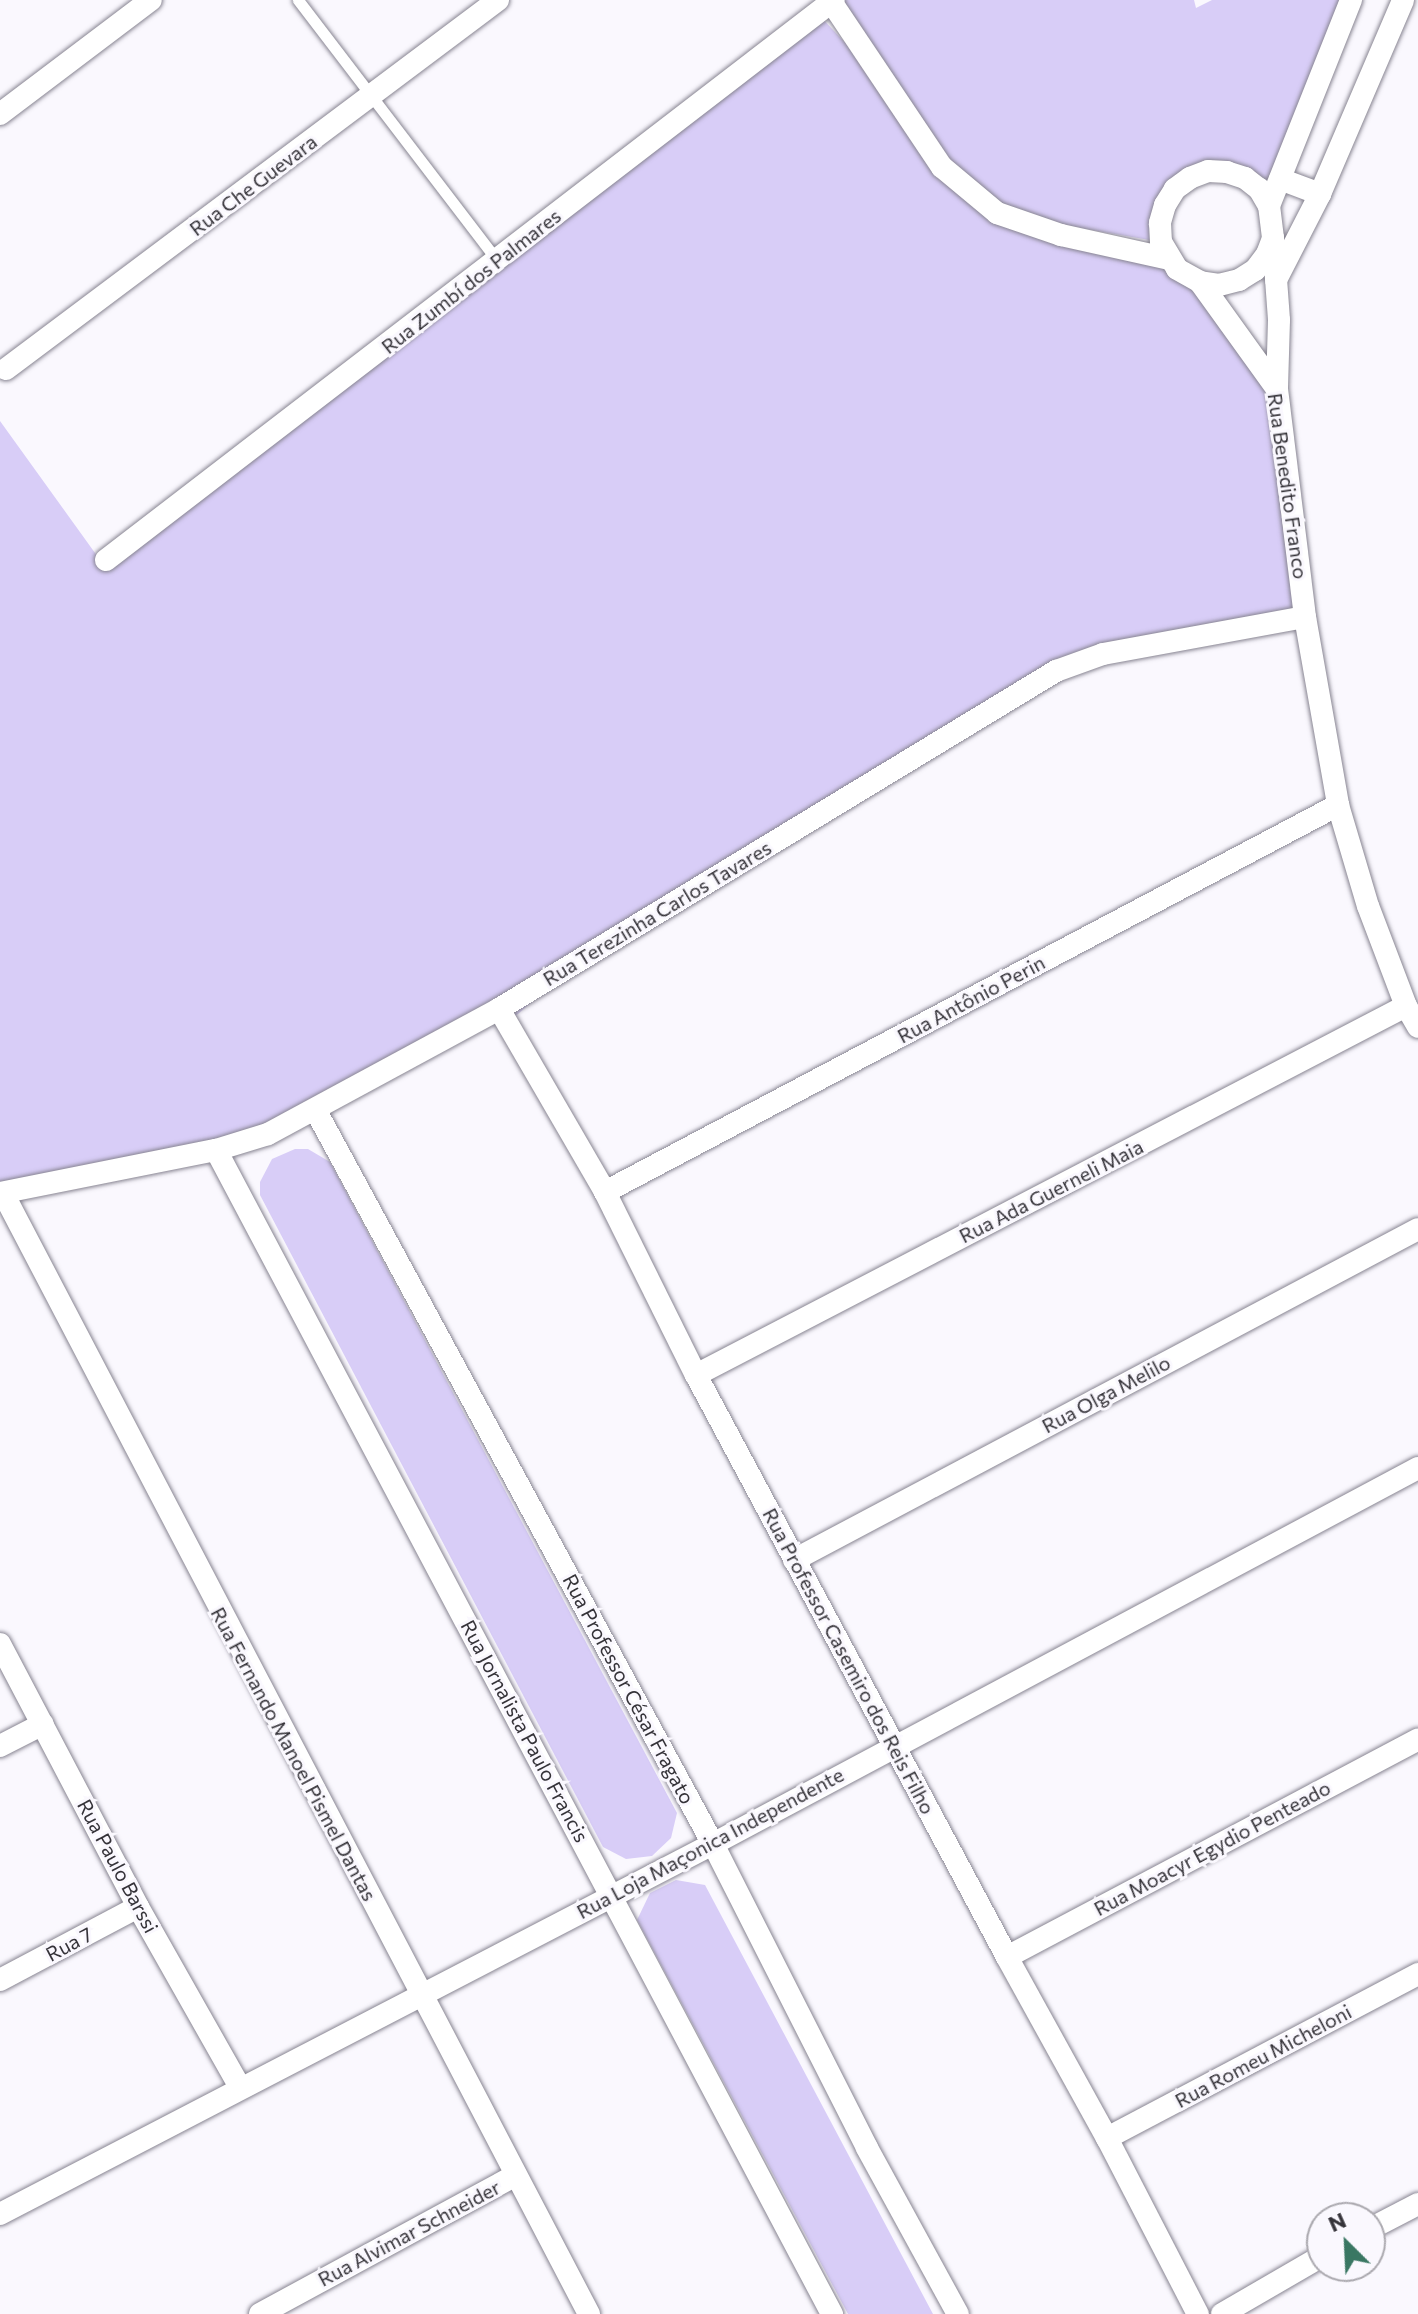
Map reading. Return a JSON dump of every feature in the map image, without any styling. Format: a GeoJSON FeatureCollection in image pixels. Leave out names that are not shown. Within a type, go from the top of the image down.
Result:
{"type":"FeatureCollection","features":[{"type":"Feature","properties":{"kind":"street"},"geometry":{"type":"LineString","coordinates":[[0,114],[151,0]]}},
{"type":"Feature","properties":{"kind":"street","name":"Rua Che Guevara"},"geometry":{"type":"LineString","coordinates":[[6,369],[498,0]]}},
{"type":"Feature","properties":{"kind":"street"},"geometry":{"type":"LineString","coordinates":[[1269,206],[1351,0]]}},
{"type":"Feature","properties":{"kind":"street"},"geometry":{"type":"LineString","coordinates":[[1276,281],[1320,194],[1403,0]]}},
{"type":"Feature","properties":{"kind":"street"},"geometry":{"type":"LineString","coordinates":[[832,1],[942,167],[997,213],[1061,235],[1169,259]]}},
{"type":"Feature","properties":{"kind":"street","name":"Rua Zumbí dos Palmares"},"geometry":{"type":"LineString","coordinates":[[106,560],[832,1]]}},
{"type":"Feature","properties":{"kind":"street"},"geometry":{"type":"LineString","coordinates":[[1273,238],[1267,254],[1255,270],[1239,280],[1219,285],[1200,282],[1177,269],[1161,242],[1160,223],[1165,205],[1175,189],[1190,178],[1208,171],[1227,172],[1245,178],[1259,189],[1269,206],[1273,238],[1277,389]]}},
{"type":"Feature","properties":{"kind":"street"},"geometry":{"type":"LineString","coordinates":[[1280,179],[1320,194]]}},
{"type":"Feature","properties":{"kind":"street","name":"Rua Benedito Franco"},"geometry":{"type":"LineString","coordinates":[[1200,282],[1277,389],[1305,617],[1338,805],[1368,906],[1406,1006],[1418,1027]]}},
{"type":"Feature","properties":{"kind":"street","name":"Rua Terezinha Carlos Tavares"},"geometry":{"type":"LineString","coordinates":[[1,1193],[216,1150],[268,1134],[316,1111],[499,1009],[1056,671],[1103,654],[1305,617]]}},
{"type":"Feature","properties":{"kind":"street","name":"Rua Antônio Perin"},"geometry":{"type":"LineString","coordinates":[[605,1192],[1338,805]]}},
{"type":"Feature","properties":{"kind":"street","name":"Rua Ada Guerneli Maia"},"geometry":{"type":"LineString","coordinates":[[696,1375],[1406,1006]]}},
{"type":"Feature","properties":{"kind":"street","name":"Rua Professor Casemiro dos Reis Filho"},"geometry":{"type":"LineString","coordinates":[[499,1009],[605,1192],[696,1375],[1107,2138],[1198,2314]]}},
{"type":"Feature","properties":{"kind":"street","name":"Rua Professor César Fragato"},"geometry":{"type":"LineString","coordinates":[[316,1111],[713,1844],[867,2148],[958,2314]]}},
{"type":"Feature","properties":{"kind":"street","name":"Rua Jornalista Paulo Francis"},"geometry":{"type":"LineString","coordinates":[[216,1150],[832,2314]]}},
{"type":"Feature","properties":{"kind":"street","name":"Rua Fernando Manoel Pismel Dantas"},"geometry":{"type":"LineString","coordinates":[[1,1193],[589,2314]]}},
{"type":"Feature","properties":{"kind":"street","name":"Rua Olga Melilo"},"geometry":{"type":"LineString","coordinates":[[794,1560],[1418,1229]]}},
{"type":"Feature","properties":{"kind":"street","name":"Rua Loja Maçonica Independente"},"geometry":{"type":"LineString","coordinates":[[0,2214],[713,1844],[893,1745],[1418,1468]]}},
{"type":"Feature","properties":{"kind":"street","name":"Rua Paulo Barssi"},"geometry":{"type":"LineString","coordinates":[[0,1644],[138,1907],[240,2087]]}},
{"type":"Feature","properties":{"kind":"street"},"geometry":{"type":"LineString","coordinates":[[0,1746],[43,1724]]}},
{"type":"Feature","properties":{"kind":"street","name":"Rua Moacyr Egydio Penteado"},"geometry":{"type":"LineString","coordinates":[[1007,1957],[1418,1739]]}},
{"type":"Feature","properties":{"kind":"street","name":"Rua 7"},"geometry":{"type":"LineString","coordinates":[[0,1980],[138,1907]]}},
{"type":"Feature","properties":{"kind":"street","name":"Rua Romeu Micheloni"},"geometry":{"type":"LineString","coordinates":[[1107,2138],[1418,1974]]}},
{"type":"Feature","properties":{"kind":"street","name":"Rua Alvimar Schneider"},"geometry":{"type":"LineString","coordinates":[[260,2314],[516,2175]]}},
{"type":"Feature","properties":{"kind":"street"},"geometry":{"type":"LineString","coordinates":[[1386,2221],[1418,2204]]}},
{"type":"Feature","properties":{"kind":"street"},"geometry":{"type":"LineString","coordinates":[[1222,2314],[1306,2265]]}},
{"type":"Feature","properties":{"kind":"lane"},"geometry":{"type":"LineString","coordinates":[[298,0],[497,260]]}},
{"type":"Feature","properties":{"kind":"shaded area"},"geometry":{"type":"Polygon","coordinates":[[[834,0],[1194,0],[1196,8],[1212,0],[1351,0],[1268,202],[1245,178],[1183,182],[1161,242],[1004,215],[1169,259],[1277,389],[1305,617],[1103,654],[558,979],[518,1014],[498,1024],[487,1021],[268,1134],[0,1193],[0,421],[108,571],[819,15],[881,81],[834,0]]]}},
{"type":"Feature","properties":{"kind":"shaded area"},"geometry":{"type":"Polygon","coordinates":[[[295,1149],[308,1149],[330,1162],[677,1813],[671,1838],[652,1856],[626,1859],[603,1847],[260,1195],[260,1182],[272,1159],[295,1149]]]}},
{"type":"Feature","properties":{"kind":"shaded area"},"geometry":{"type":"Polygon","coordinates":[[[676,1880],[705,1885],[933,2314],[848,2314],[637,1920],[650,1893],[676,1880]]]}}]}
